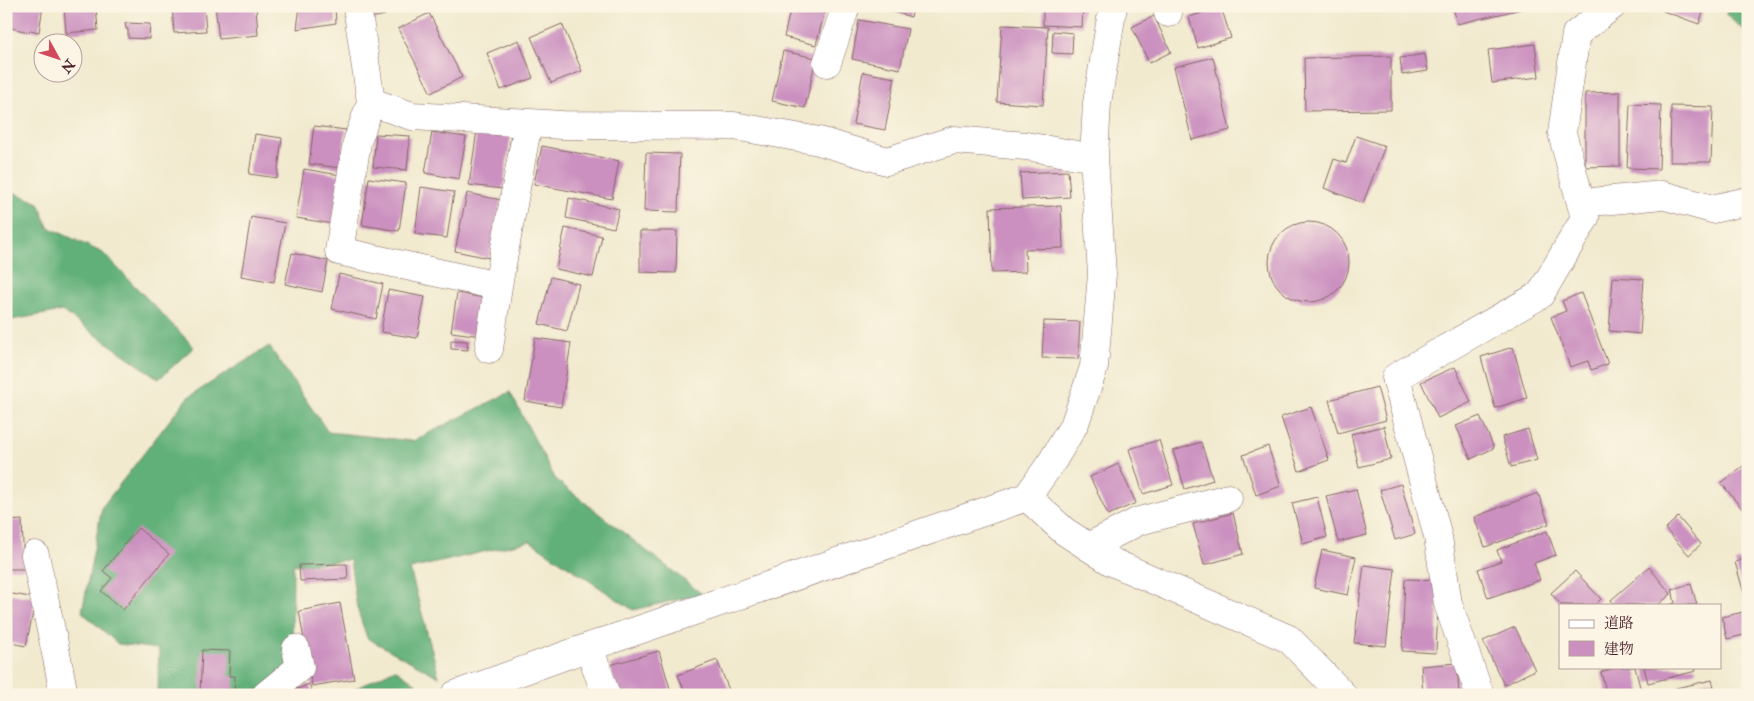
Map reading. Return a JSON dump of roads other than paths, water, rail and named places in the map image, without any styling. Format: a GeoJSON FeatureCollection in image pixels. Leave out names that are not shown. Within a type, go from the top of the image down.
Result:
{"type":"FeatureCollection","features":[{"type":"Feature","properties":{"kind":"street"},"geometry":{"type":"LineString","coordinates":[[357,6],[371,102],[357,142],[339,252],[498,286]]}},
{"type":"Feature","properties":{"kind":"street"},"geometry":{"type":"LineString","coordinates":[[827,63],[846,6]]}},
{"type":"Feature","properties":{"kind":"street"},"geometry":{"type":"LineString","coordinates":[[455,695],[486,690],[588,647],[1027,497],[1053,460],[1075,423],[1094,367],[1102,274],[1094,158],[1097,103],[1112,6]]}},
{"type":"Feature","properties":{"kind":"street"},"geometry":{"type":"LineString","coordinates":[[1480,695],[1448,604],[1438,537],[1396,377],[1540,295],[1586,218],[1562,133],[1576,34],[1612,6]]}},
{"type":"Feature","properties":{"kind":"street"},"geometry":{"type":"LineString","coordinates":[[371,102],[412,116],[562,125],[734,126],[819,141],[887,161],[954,140],[1026,146],[1094,158]]}},
{"type":"Feature","properties":{"kind":"street"},"geometry":{"type":"LineString","coordinates":[[489,349],[498,286],[528,123]]}},
{"type":"Feature","properties":{"kind":"street"},"geometry":{"type":"LineString","coordinates":[[1582,203],[1662,195],[1712,209],[1748,201]]}},
{"type":"Feature","properties":{"kind":"street"},"geometry":{"type":"LineString","coordinates":[[1027,497],[1064,531],[1112,562],[1289,639],[1343,695]]}},
{"type":"Feature","properties":{"kind":"street"},"geometry":{"type":"LineString","coordinates":[[1088,547],[1139,521],[1228,498]]}},
{"type":"Feature","properties":{"kind":"street"},"geometry":{"type":"LineString","coordinates":[[35,555],[64,695]]}},
{"type":"Feature","properties":{"kind":"street"},"geometry":{"type":"LineString","coordinates":[[588,647],[606,695]]}},
{"type":"Feature","properties":{"kind":"street"},"geometry":{"type":"LineString","coordinates":[[266,695],[300,667],[296,649]]}}]}
